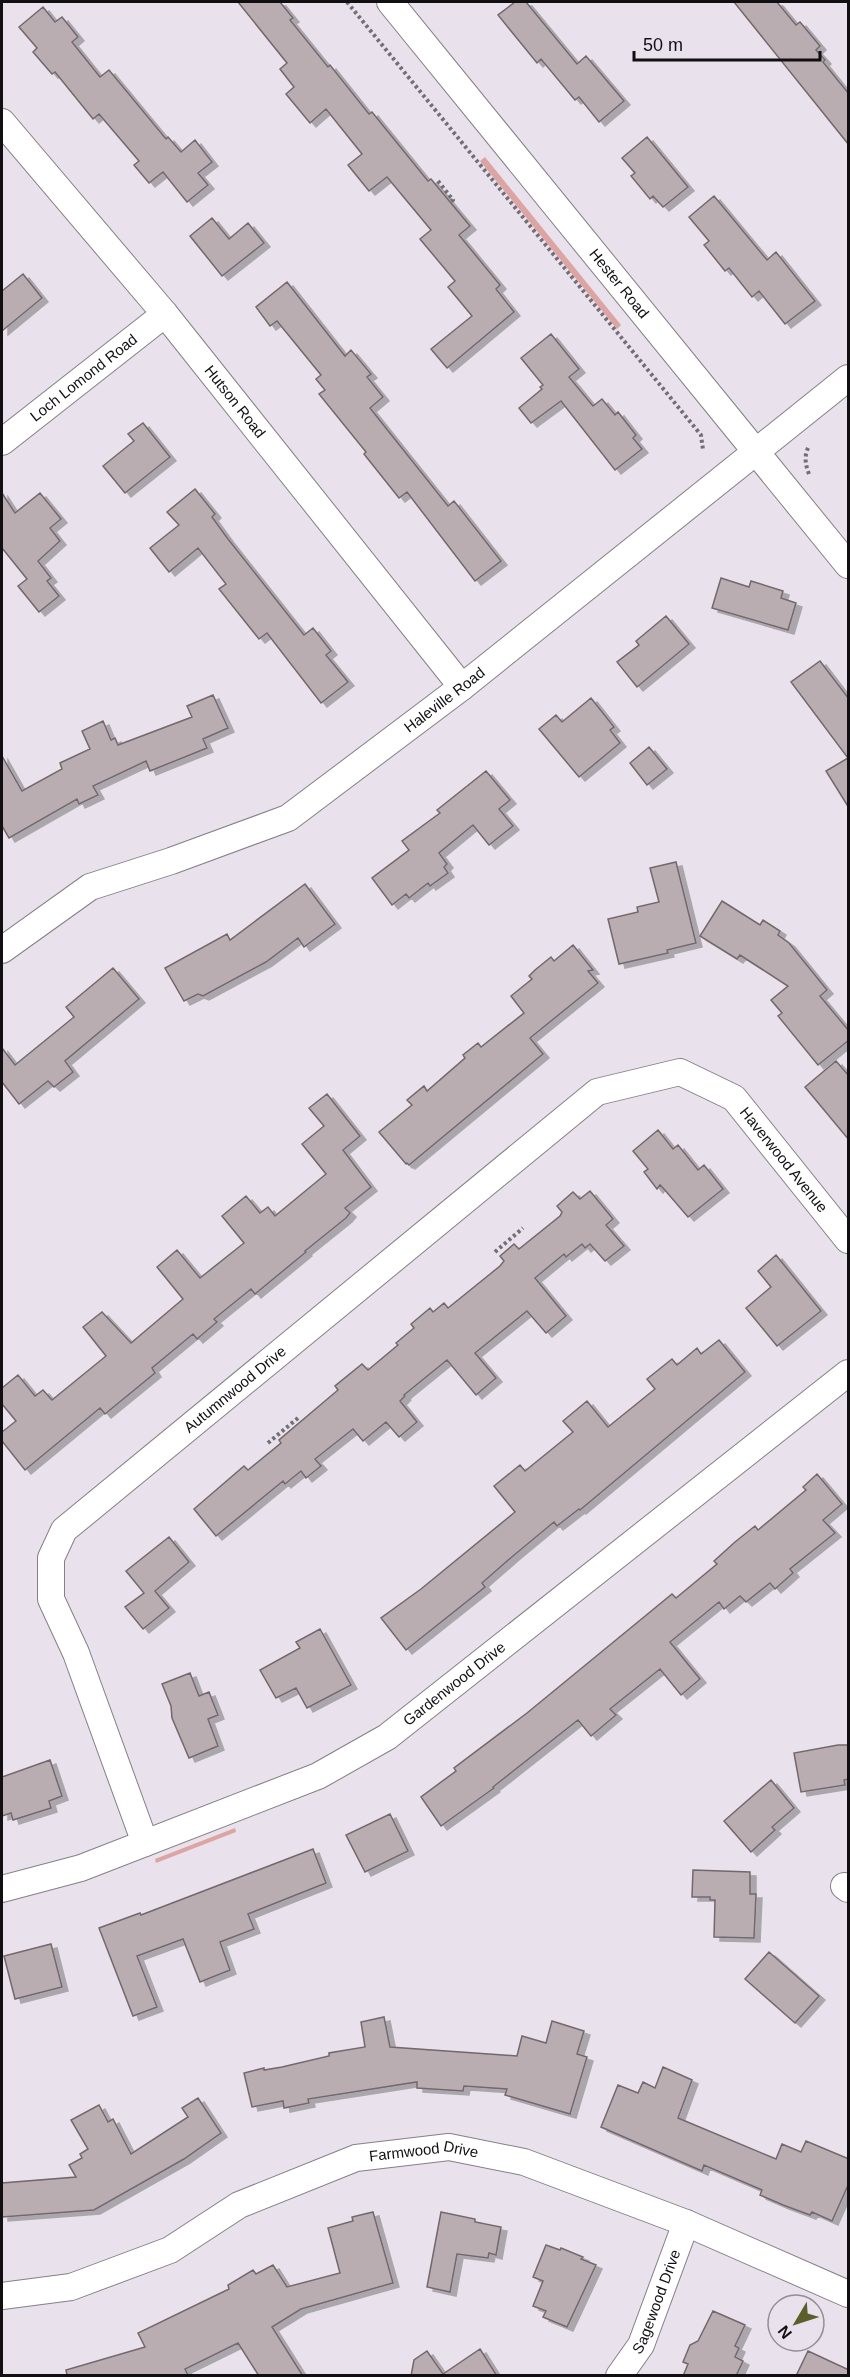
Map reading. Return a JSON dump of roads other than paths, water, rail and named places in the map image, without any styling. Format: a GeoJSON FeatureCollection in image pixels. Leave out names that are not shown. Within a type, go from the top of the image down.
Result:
{"type":"FeatureCollection","features":[{"type":"Feature","properties":{"kind":"street","name":"Hester Road"},"geometry":{"type":"LineString","coordinates":[[390,2],[849,565]]}},
{"type":"Feature","properties":{"kind":"street","name":"Hutson Road"},"geometry":{"type":"LineString","coordinates":[[2,122],[165,314],[462,687]]}},
{"type":"Feature","properties":{"kind":"street","name":"Loch Lomond Road"},"geometry":{"type":"LineString","coordinates":[[2,442],[165,314]]}},
{"type":"Feature","properties":{"kind":"street","name":"Haleville Road"},"geometry":{"type":"LineString","coordinates":[[2,950],[90,886],[171,861],[288,818],[462,687],[849,378]]}},
{"type":"Feature","properties":{"kind":"street","name":"Haverwood Avenue"},"geometry":{"type":"LineString","coordinates":[[680,1072],[734,1098],[849,1240]]}},
{"type":"Feature","properties":{"kind":"street","name":"Autumnwood Drive"},"geometry":{"type":"LineString","coordinates":[[145,1843],[75,1653],[51,1599],[51,1558],[64,1530],[597,1092],[680,1072]]}},
{"type":"Feature","properties":{"kind":"street","name":"Gardenwood Drive"},"geometry":{"type":"LineString","coordinates":[[2,1889],[81,1868],[318,1776],[387,1737],[849,1373]]}},
{"type":"Feature","properties":{"kind":"street","name":"Farmwood Drive"},"geometry":{"type":"LineString","coordinates":[[2,2296],[71,2287],[170,2250],[239,2205],[356,2158],[448,2147],[524,2162],[686,2223],[849,2294]]}},
{"type":"Feature","properties":{"kind":"street","name":"Sagewood Drive"},"geometry":{"type":"LineString","coordinates":[[619,2376],[641,2345],[686,2223]]}}]}
